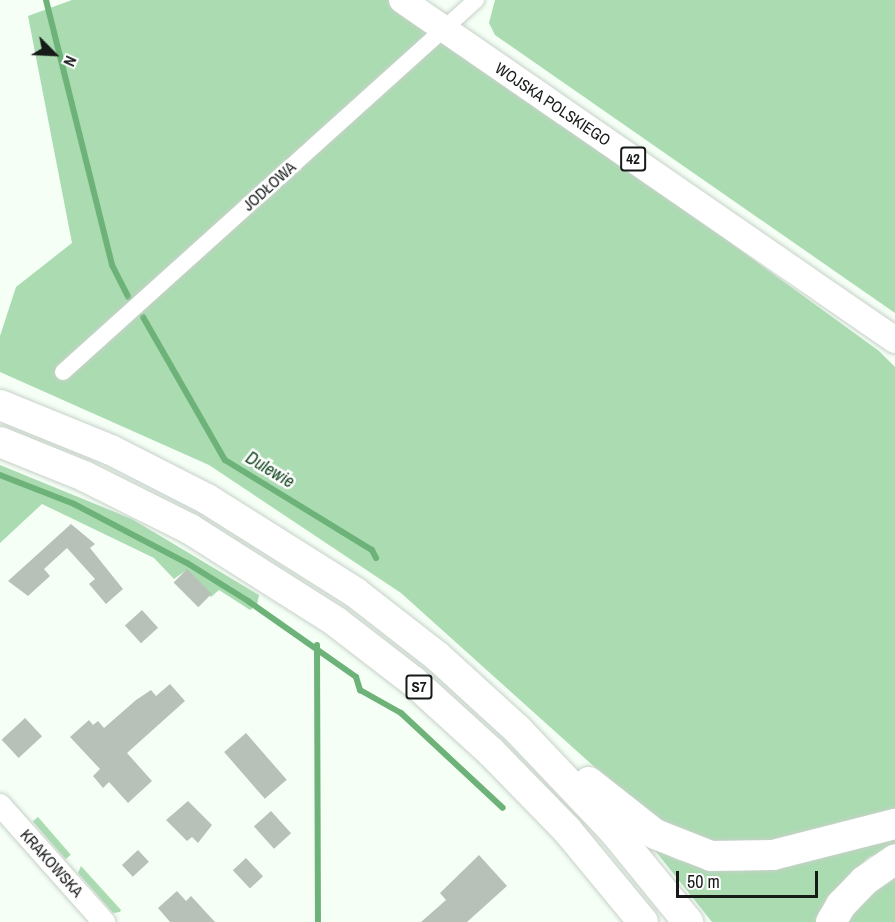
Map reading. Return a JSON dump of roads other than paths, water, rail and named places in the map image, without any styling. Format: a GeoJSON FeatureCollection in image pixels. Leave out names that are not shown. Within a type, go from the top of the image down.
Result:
{"type":"FeatureCollection","features":[{"type":"Feature","properties":{"kind":"highway","name":"S7"},"geometry":{"type":"LineString","coordinates":[[0,405],[154,471],[296,553],[409,633],[518,730],[612,830],[688,922]]}},
{"type":"Feature","properties":{"kind":"highway","name":"S7"},"geometry":{"type":"LineString","coordinates":[[0,442],[84,476],[190,529],[334,621],[413,681],[491,752],[567,830],[643,922]]}},
{"type":"Feature","properties":{"kind":"highway"},"geometry":{"type":"LineString","coordinates":[[518,730],[656,834],[711,856],[773,855],[895,824]]}},
{"type":"Feature","properties":{"kind":"highway"},"geometry":{"type":"LineString","coordinates":[[831,922],[842,904],[864,881],[895,859]]}},
{"type":"Feature","properties":{"kind":"main road","name":"WOJSKA POLSKIEGO"},"geometry":{"type":"LineString","coordinates":[[402,0],[895,340]]}},
{"type":"Feature","properties":{"kind":"main road","name":"WOJSKA POLSKIEGO"},"geometry":{"type":"LineString","coordinates":[[823,291],[895,355]]}},
{"type":"Feature","properties":{"kind":"street","name":"JODŁOWA"},"geometry":{"type":"LineString","coordinates":[[63,372],[476,0]]}},
{"type":"Feature","properties":{"kind":"street","name":"KRAKOWSKA"},"geometry":{"type":"LineString","coordinates":[[0,805],[104,922]]}},
{"type":"Feature","properties":{"kind":"waterway","name":"Dulewie"},"geometry":{"type":"LineString","coordinates":[[46,0],[112,265],[128,297]]}},
{"type":"Feature","properties":{"kind":"waterway","name":"Dulewie"},"geometry":{"type":"LineString","coordinates":[[143,317],[225,460],[372,550],[376,558]]}},
{"type":"Feature","properties":{"kind":"waterway"},"geometry":{"type":"LineString","coordinates":[[0,475],[74,504],[187,563],[248,601],[356,677],[360,690],[401,713],[503,808]]}},
{"type":"Feature","properties":{"kind":"waterway","name":"Dulewie"},"geometry":{"type":"LineString","coordinates":[[317,645],[318,922]]}}]}
